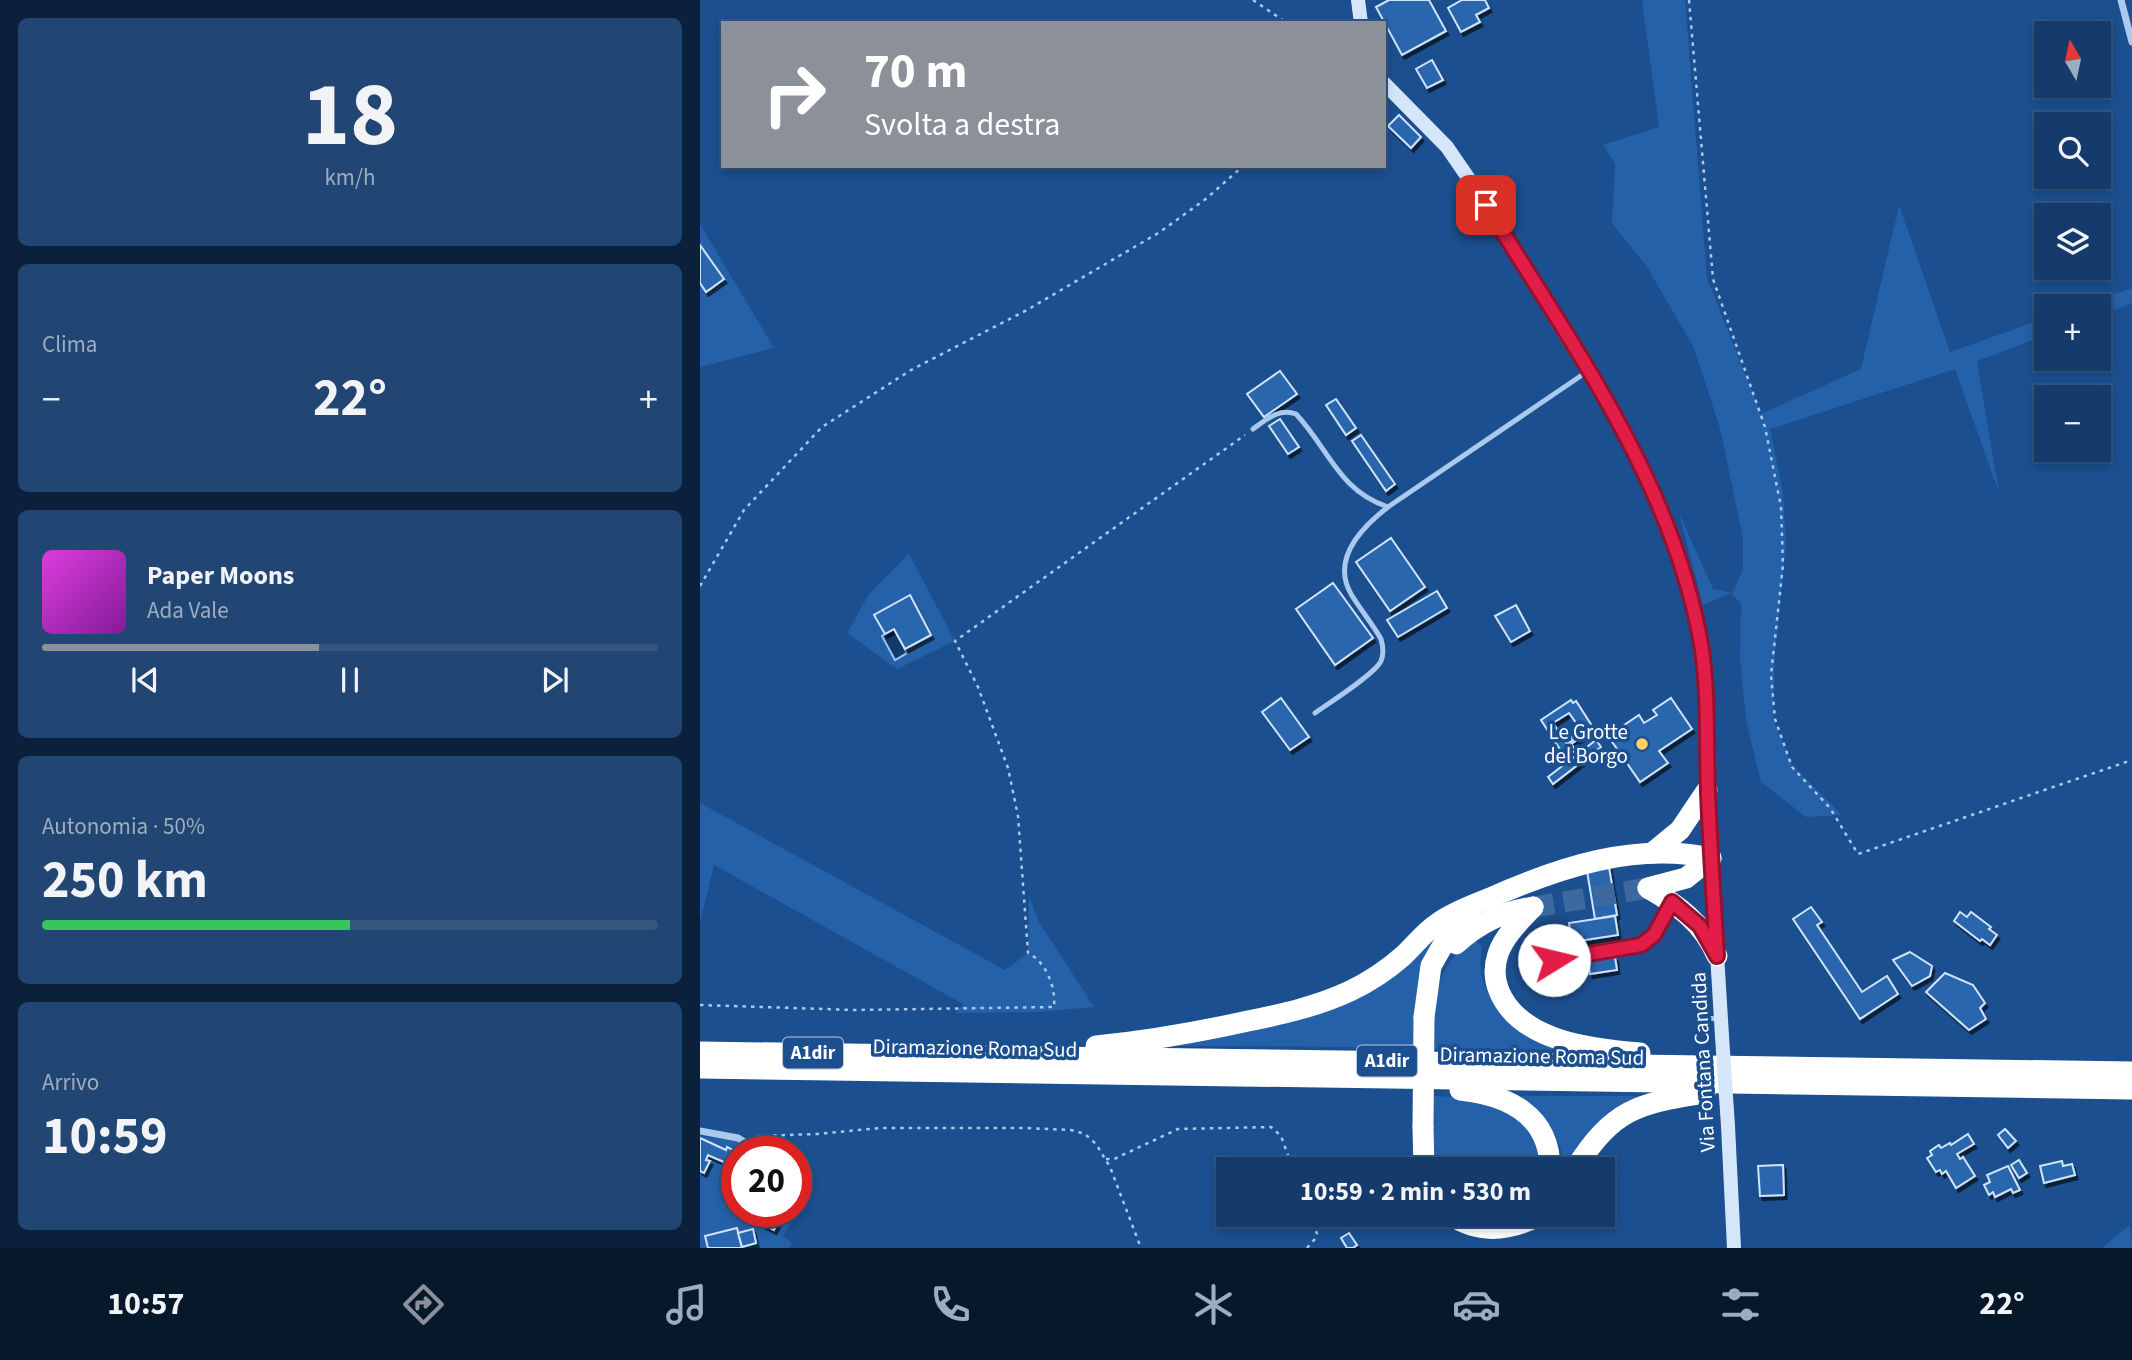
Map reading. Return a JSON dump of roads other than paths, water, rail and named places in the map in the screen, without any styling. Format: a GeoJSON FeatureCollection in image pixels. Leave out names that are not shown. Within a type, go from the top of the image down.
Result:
{"type":"FeatureCollection","features":[{"type":"Feature","properties":{"kind":"highway"},"geometry":{"type":"LineString","coordinates":[[1652,853],[1680,830],[1707,790]]}},
{"type":"Feature","properties":{"kind":"highway"},"geometry":{"type":"LineString","coordinates":[[925,1055],[1112,1044],[1209,1030],[1296,1010],[1337,997],[1368,982],[1395,963],[1438,923],[1475,904],[1565,867],[1594,860],[1652,853],[1681,853],[1711,858]]}},
{"type":"Feature","properties":{"kind":"highway"},"geometry":{"type":"LineString","coordinates":[[1711,858],[1686,878],[1648,888],[1672,902],[1700,926],[1717,956]]}},
{"type":"Feature","properties":{"kind":"highway"},"geometry":{"type":"LineString","coordinates":[[1424,1157],[1424,1017],[1431,966],[1448,936],[1475,904]]}},
{"type":"Feature","properties":{"kind":"highway"},"geometry":{"type":"LineString","coordinates":[[1431,966],[1480,923],[1532,907],[1501,947],[1495,976],[1505,1003],[1526,1023],[1541,1032],[1572,1043],[1635,1053],[1848,1068]]}},
{"type":"Feature","properties":{"kind":"highway","name":"Diramazione Roma Sud"},"geometry":{"type":"LineString","coordinates":[[700,1052],[2132,1072]]}},
{"type":"Feature","properties":{"kind":"highway","name":"Diramazione Roma Sud"},"geometry":{"type":"LineString","coordinates":[[700,1068],[2132,1089]]}},
{"type":"Feature","properties":{"kind":"highway"},"geometry":{"type":"LineString","coordinates":[[1203,1077],[1456,1090],[1486,1095],[1513,1105],[1536,1124],[1548,1143],[1549,1157]]}},
{"type":"Feature","properties":{"kind":"highway"},"geometry":{"type":"LineString","coordinates":[[1584,1157],[1601,1133],[1637,1107],[1752,1083]]}},
{"type":"Feature","properties":{"kind":"main road"},"geometry":{"type":"LineString","coordinates":[[1358,0],[1361,21]]}},
{"type":"Feature","properties":{"kind":"main road","name":"Via Fontana Candida"},"geometry":{"type":"LineString","coordinates":[[1386,85],[1447,147],[1462,168],[1587,371],[1643,468],[1668,527],[1686,580],[1705,676],[1707,790],[1734,1248]]}},
{"type":"Feature","properties":{"kind":"street"},"geometry":{"type":"LineString","coordinates":[[2121,0],[2132,42]]}},
{"type":"Feature","properties":{"kind":"street"},"geometry":{"type":"LineString","coordinates":[[700,1131],[727,1136]]}},
{"type":"Feature","properties":{"kind":"lane"},"geometry":{"type":"LineString","coordinates":[[1315,713],[1374,670],[1381,660],[1381,639],[1350,592],[1344,571],[1348,552],[1359,534],[1388,507],[1587,371]]}},
{"type":"Feature","properties":{"kind":"lane"},"geometry":{"type":"LineString","coordinates":[[1253,429],[1278,413],[1287,411],[1296,414],[1350,485],[1372,501],[1388,507]]}},
{"type":"Feature","properties":{"kind":"lane"},"geometry":{"type":"LineString","coordinates":[[1554,960],[1641,945],[1654,935],[1672,902]]}},
{"type":"Feature","properties":{"kind":"lane"},"geometry":{"type":"LineString","coordinates":[[1699,1018],[1721,1019]]}},
{"type":"Feature","properties":{"kind":"tunnel"},"geometry":{"type":"LineString","coordinates":[[1533,907],[1648,888]]}},
{"type":"Feature","properties":{"kind":"place","name":"Le Grotte del Borgo"},"geometry":{"type":"Point","coordinates":[1642,744]}}]}
